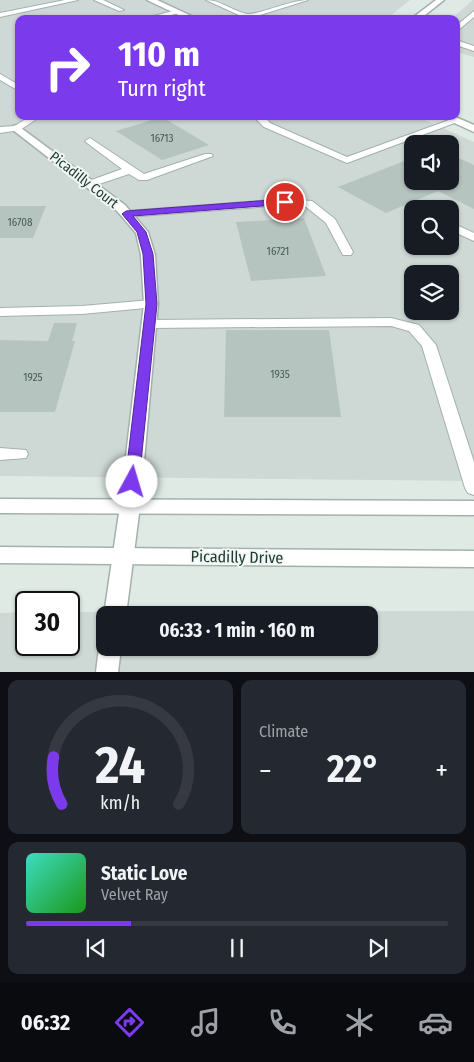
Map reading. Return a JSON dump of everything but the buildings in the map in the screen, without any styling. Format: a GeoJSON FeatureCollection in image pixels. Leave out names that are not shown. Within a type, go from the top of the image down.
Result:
{"type":"FeatureCollection","features":[{"type":"Feature","properties":{"kind":"street"},"geometry":{"type":"LineString","coordinates":[[151,0],[184,15]]}},
{"type":"Feature","properties":{"kind":"street"},"geometry":{"type":"LineString","coordinates":[[420,15],[440,0]]}},
{"type":"Feature","properties":{"kind":"street"},"geometry":{"type":"LineString","coordinates":[[455,121],[474,129]]}},
{"type":"Feature","properties":{"kind":"street","name":"Picadilly Court"},"geometry":{"type":"LineString","coordinates":[[18,128],[126,214],[142,232],[148,254],[151,304],[130,506],[116,606]]}},
{"type":"Feature","properties":{"kind":"street"},"geometry":{"type":"LineString","coordinates":[[0,506],[474,508]]}},
{"type":"Feature","properties":{"kind":"street","name":"Picadilly Drive"},"geometry":{"type":"LineString","coordinates":[[0,555],[474,559]]}},
{"type":"Feature","properties":{"kind":"street"},"geometry":{"type":"LineString","coordinates":[[107,672],[109,656]]}},
{"type":"Feature","properties":{"kind":"lane"},"geometry":{"type":"LineString","coordinates":[[0,15],[75,0]]}},
{"type":"Feature","properties":{"kind":"lane"},"geometry":{"type":"LineString","coordinates":[[97,0],[121,10]]}},
{"type":"Feature","properties":{"kind":"lane"},"geometry":{"type":"LineString","coordinates":[[209,0],[245,15]]}},
{"type":"Feature","properties":{"kind":"lane"},"geometry":{"type":"LineString","coordinates":[[256,15],[305,0]]}},
{"type":"Feature","properties":{"kind":"lane"},"geometry":{"type":"LineString","coordinates":[[164,15],[177,12]]}},
{"type":"Feature","properties":{"kind":"lane"},"geometry":{"type":"LineString","coordinates":[[470,20],[474,13]]}},
{"type":"Feature","properties":{"kind":"lane"},"geometry":{"type":"LineString","coordinates":[[460,44],[474,49]]}},
{"type":"Feature","properties":{"kind":"lane"},"geometry":{"type":"LineString","coordinates":[[0,76],[15,86]]}},
{"type":"Feature","properties":{"kind":"lane"},"geometry":{"type":"LineString","coordinates":[[0,130],[18,128],[31,120]]}},
{"type":"Feature","properties":{"kind":"lane"},"geometry":{"type":"LineString","coordinates":[[261,120],[267,125],[347,160],[455,121]]}},
{"type":"Feature","properties":{"kind":"lane"},"geometry":{"type":"LineString","coordinates":[[90,141],[143,178],[208,156]]}},
{"type":"Feature","properties":{"kind":"lane"},"geometry":{"type":"LineString","coordinates":[[90,184],[130,170]]}},
{"type":"Feature","properties":{"kind":"lane"},"geometry":{"type":"LineString","coordinates":[[126,214],[285,202],[308,203],[331,221],[346,252]]}},
{"type":"Feature","properties":{"kind":"lane"},"geometry":{"type":"LineString","coordinates":[[459,230],[474,238]]}},
{"type":"Feature","properties":{"kind":"lane"},"geometry":{"type":"LineString","coordinates":[[0,312],[82,310],[151,304]]}},
{"type":"Feature","properties":{"kind":"lane"},"geometry":{"type":"LineString","coordinates":[[149,324],[391,322],[414,328],[429,345],[474,488]]}},
{"type":"Feature","properties":{"kind":"lane"},"geometry":{"type":"LineString","coordinates":[[0,454],[20,454]]}},
{"type":"Feature","properties":{"kind":"shaded area"},"geometry":{"type":"Polygon","coordinates":[[[0,0],[410,0],[391,15],[15,15],[15,120],[425,120],[458,135],[404,135],[404,190],[459,190],[459,135],[474,142],[474,481],[0,476],[0,0]]]}},
{"type":"Feature","properties":{"kind":"shaded area"},"geometry":{"type":"Polygon","coordinates":[[[474,0],[474,57],[460,53],[460,15],[456,15],[474,0]]]}},
{"type":"Feature","properties":{"kind":"shaded area"},"geometry":{"type":"Polygon","coordinates":[[[378,611],[474,611],[474,672],[0,672],[0,613],[15,612],[15,656],[80,656],[80,612],[96,612],[96,656],[378,656],[378,611]]]}},
{"type":"Feature","properties":{"kind":"route"},"geometry":{"type":"LineString","coordinates":[[132,482],[151,304],[148,254],[142,232],[126,214],[285,202]]}}]}
